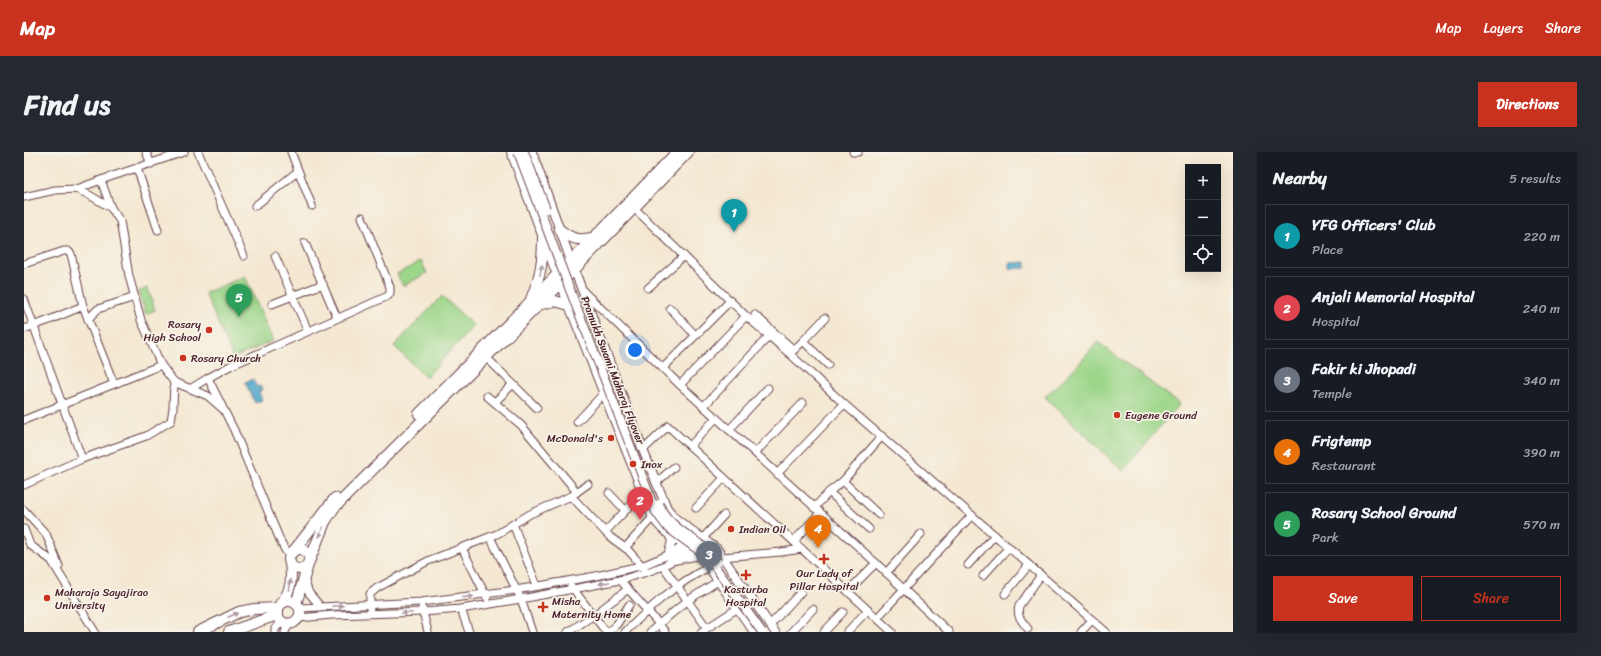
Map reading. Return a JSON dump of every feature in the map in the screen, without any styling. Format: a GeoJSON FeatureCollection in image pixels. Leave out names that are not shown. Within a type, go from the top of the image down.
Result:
{"type":"FeatureCollection","features":[{"type":"Feature","properties":{"kind":"highway"},"geometry":{"type":"LineString","coordinates":[[572,266],[595,237],[631,206],[677,152]]}},
{"type":"Feature","properties":{"kind":"highway"},"geometry":{"type":"LineString","coordinates":[[282,618],[290,590],[291,557],[329,504],[559,279],[631,206],[688,152]]}},
{"type":"Feature","properties":{"kind":"highway"},"geometry":{"type":"LineString","coordinates":[[560,230],[574,239],[582,240],[595,237]]}},
{"type":"Feature","properties":{"kind":"highway"},"geometry":{"type":"LineString","coordinates":[[198,632],[239,612],[254,609],[293,623],[298,610],[308,564],[325,522],[334,508],[486,357],[534,303],[542,265],[542,235]]}},
{"type":"Feature","properties":{"kind":"highway"},"geometry":{"type":"LineString","coordinates":[[534,303],[555,301],[569,305]]}},
{"type":"Feature","properties":{"kind":"highway"},"geometry":{"type":"LineString","coordinates":[[297,549],[304,550],[309,555],[308,564],[305,568],[299,569],[293,567],[291,557],[297,549]]}},
{"type":"Feature","properties":{"kind":"highway"},"geometry":{"type":"LineString","coordinates":[[282,618],[286,601],[293,601],[298,610]]}},
{"type":"Feature","properties":{"kind":"highway"},"geometry":{"type":"LineString","coordinates":[[229,632],[282,618]]}},
{"type":"Feature","properties":{"kind":"main road"},"geometry":{"type":"LineString","coordinates":[[511,152],[569,305],[653,517],[662,530],[698,555],[709,567],[755,632]]}},
{"type":"Feature","properties":{"kind":"main road","name":"Pramukh Swami Maharaj Flyover"},"geometry":{"type":"LineString","coordinates":[[518,152],[656,512],[668,528],[708,557],[755,632]]}},
{"type":"Feature","properties":{"kind":"main road","name":"Pramukh Swami Maharaj Flyover"},"geometry":{"type":"LineString","coordinates":[[524,152],[575,289],[661,510],[671,523],[711,552],[771,630]]}},
{"type":"Feature","properties":{"kind":"main road"},"geometry":{"type":"LineString","coordinates":[[532,152],[572,266],[656,484],[671,514],[711,544],[722,557],[771,630]]}},
{"type":"Feature","properties":{"kind":"main road"},"geometry":{"type":"LineString","coordinates":[[669,534],[672,540],[671,558],[698,555]]}},
{"type":"Feature","properties":{"kind":"street"},"geometry":{"type":"LineString","coordinates":[[146,152],[151,164]]}},
{"type":"Feature","properties":{"kind":"street"},"geometry":{"type":"LineString","coordinates":[[24,197],[55,190],[77,189],[184,152]]}},
{"type":"Feature","properties":{"kind":"street"},"geometry":{"type":"LineString","coordinates":[[198,152],[244,256]]}},
{"type":"Feature","properties":{"kind":"street"},"geometry":{"type":"LineString","coordinates":[[291,152],[312,206]]}},
{"type":"Feature","properties":{"kind":"street"},"geometry":{"type":"LineString","coordinates":[[853,152],[858,152]]}},
{"type":"Feature","properties":{"kind":"street"},"geometry":{"type":"LineString","coordinates":[[137,168],[158,230]]}},
{"type":"Feature","properties":{"kind":"street"},"geometry":{"type":"LineString","coordinates":[[255,206],[298,171]]}},
{"type":"Feature","properties":{"kind":"street"},"geometry":{"type":"LineString","coordinates":[[101,180],[111,208],[120,221],[129,276],[142,321],[161,366],[174,382],[208,396],[224,410]]}},
{"type":"Feature","properties":{"kind":"street"},"geometry":{"type":"LineString","coordinates":[[77,189],[111,208]]}},
{"type":"Feature","properties":{"kind":"street"},"geometry":{"type":"LineString","coordinates":[[631,206],[746,316],[844,404],[1106,632]]}},
{"type":"Feature","properties":{"kind":"street"},"geometry":{"type":"LineString","coordinates":[[190,388],[230,366],[385,298],[390,293],[390,287],[362,217]]}},
{"type":"Feature","properties":{"kind":"street"},"geometry":{"type":"LineString","coordinates":[[305,243],[337,318]]}},
{"type":"Feature","properties":{"kind":"street"},"geometry":{"type":"LineString","coordinates":[[24,264],[68,250],[71,254],[83,306],[114,384]]}},
{"type":"Feature","properties":{"kind":"street"},"geometry":{"type":"LineString","coordinates":[[276,256],[308,331]]}},
{"type":"Feature","properties":{"kind":"street"},"geometry":{"type":"LineString","coordinates":[[648,288],[684,256]]}},
{"type":"Feature","properties":{"kind":"street"},"geometry":{"type":"LineString","coordinates":[[272,304],[323,284]]}},
{"type":"Feature","properties":{"kind":"street"},"geometry":{"type":"LineString","coordinates":[[582,290],[680,385],[876,563],[949,632]]}},
{"type":"Feature","properties":{"kind":"street"},"geometry":{"type":"LineString","coordinates":[[88,319],[98,309],[135,297]]}},
{"type":"Feature","properties":{"kind":"street"},"geometry":{"type":"LineString","coordinates":[[24,300],[82,459]]}},
{"type":"Feature","properties":{"kind":"street"},"geometry":{"type":"LineString","coordinates":[[663,368],[730,301]]}},
{"type":"Feature","properties":{"kind":"street"},"geometry":{"type":"LineString","coordinates":[[24,329],[83,306]]}},
{"type":"Feature","properties":{"kind":"street"},"geometry":{"type":"LineString","coordinates":[[670,308],[695,335]]}},
{"type":"Feature","properties":{"kind":"street"},"geometry":{"type":"LineString","coordinates":[[755,315],[794,350],[825,318]]}},
{"type":"Feature","properties":{"kind":"street"},"geometry":{"type":"LineString","coordinates":[[680,385],[746,316]]}},
{"type":"Feature","properties":{"kind":"street"},"geometry":{"type":"LineString","coordinates":[[704,406],[769,336]]}},
{"type":"Feature","properties":{"kind":"street"},"geometry":{"type":"LineString","coordinates":[[803,341],[828,365]]}},
{"type":"Feature","properties":{"kind":"street"},"geometry":{"type":"LineString","coordinates":[[486,357],[537,408]]}},
{"type":"Feature","properties":{"kind":"street"},"geometry":{"type":"LineString","coordinates":[[24,420],[63,406],[161,366]]}},
{"type":"Feature","properties":{"kind":"street"},"geometry":{"type":"LineString","coordinates":[[208,378],[234,430],[280,540],[285,550],[291,557]]}},
{"type":"Feature","properties":{"kind":"street"},"geometry":{"type":"LineString","coordinates":[[24,485],[82,459],[146,436],[171,421],[174,382]]}},
{"type":"Feature","properties":{"kind":"street"},"geometry":{"type":"LineString","coordinates":[[495,402],[513,384]]}},
{"type":"Feature","properties":{"kind":"street"},"geometry":{"type":"LineString","coordinates":[[729,430],[768,388]]}},
{"type":"Feature","properties":{"kind":"street"},"geometry":{"type":"LineString","coordinates":[[577,422],[604,393]]}},
{"type":"Feature","properties":{"kind":"street"},"geometry":{"type":"LineString","coordinates":[[487,396],[521,425],[605,532],[625,548],[647,572]]}},
{"type":"Feature","properties":{"kind":"street"},"geometry":{"type":"LineString","coordinates":[[754,453],[803,403]]}},
{"type":"Feature","properties":{"kind":"street"},"geometry":{"type":"LineString","coordinates":[[777,474],[844,404]]}},
{"type":"Feature","properties":{"kind":"street"},"geometry":{"type":"LineString","coordinates":[[690,446],[716,418]]}},
{"type":"Feature","properties":{"kind":"street"},"geometry":{"type":"LineString","coordinates":[[643,450],[668,426],[892,632]]}},
{"type":"Feature","properties":{"kind":"street"},"geometry":{"type":"LineString","coordinates":[[794,542],[830,492],[843,481],[882,436]]}},
{"type":"Feature","properties":{"kind":"street"},"geometry":{"type":"LineString","coordinates":[[656,484],[674,467]]}},
{"type":"Feature","properties":{"kind":"street"},"geometry":{"type":"LineString","coordinates":[[696,508],[724,478]]}},
{"type":"Feature","properties":{"kind":"street"},"geometry":{"type":"LineString","coordinates":[[843,481],[879,515]]}},
{"type":"Feature","properties":{"kind":"street"},"geometry":{"type":"LineString","coordinates":[[369,614],[370,594],[373,590],[428,561],[490,537],[530,514],[574,494],[588,484]]}},
{"type":"Feature","properties":{"kind":"street"},"geometry":{"type":"LineString","coordinates":[[605,532],[642,492]]}},
{"type":"Feature","properties":{"kind":"street"},"geometry":{"type":"LineString","coordinates":[[830,492],[869,529]]}},
{"type":"Feature","properties":{"kind":"street"},"geometry":{"type":"LineString","coordinates":[[609,493],[625,510]]}},
{"type":"Feature","properties":{"kind":"street"},"geometry":{"type":"LineString","coordinates":[[24,510],[46,534],[53,549],[61,574]]}},
{"type":"Feature","properties":{"kind":"street"},"geometry":{"type":"LineString","coordinates":[[877,618],[972,515]]}},
{"type":"Feature","properties":{"kind":"street"},"geometry":{"type":"LineString","coordinates":[[298,610],[320,606],[421,602],[485,595],[641,566],[680,557],[685,546],[697,534],[724,516]]}},
{"type":"Feature","properties":{"kind":"street"},"geometry":{"type":"LineString","coordinates":[[625,548],[653,517]]}},
{"type":"Feature","properties":{"kind":"street"},"geometry":{"type":"LineString","coordinates":[[513,524],[537,586]]}},
{"type":"Feature","properties":{"kind":"street"},"geometry":{"type":"LineString","coordinates":[[24,529],[30,545],[52,560],[95,632]]}},
{"type":"Feature","properties":{"kind":"street"},"geometry":{"type":"LineString","coordinates":[[886,573],[921,534]]}},
{"type":"Feature","properties":{"kind":"street"},"geometry":{"type":"LineString","coordinates":[[968,565],[995,535]]}},
{"type":"Feature","properties":{"kind":"street"},"geometry":{"type":"LineString","coordinates":[[490,537],[521,599],[532,632]]}},
{"type":"Feature","properties":{"kind":"street"},"geometry":{"type":"LineString","coordinates":[[983,576],[1008,547]]}},
{"type":"Feature","properties":{"kind":"street"},"geometry":{"type":"LineString","coordinates":[[462,548],[490,604]]}},
{"type":"Feature","properties":{"kind":"street"},"geometry":{"type":"LineString","coordinates":[[722,557],[802,549]]}},
{"type":"Feature","properties":{"kind":"street"},"geometry":{"type":"LineString","coordinates":[[298,610],[332,615],[423,612],[461,609],[620,580],[663,566],[671,558]]}},
{"type":"Feature","properties":{"kind":"street"},"geometry":{"type":"LineString","coordinates":[[848,591],[876,563]]}},
{"type":"Feature","properties":{"kind":"street"},"geometry":{"type":"LineString","coordinates":[[1005,594],[1029,565]]}},
{"type":"Feature","properties":{"kind":"street"},"geometry":{"type":"LineString","coordinates":[[663,566],[687,601],[704,630],[738,608]]}},
{"type":"Feature","properties":{"kind":"street"},"geometry":{"type":"LineString","coordinates":[[625,632],[647,610],[676,586],[709,567]]}},
{"type":"Feature","properties":{"kind":"street"},"geometry":{"type":"LineString","coordinates":[[1028,631],[1017,612],[1019,606],[1041,575]]}},
{"type":"Feature","properties":{"kind":"street"},"geometry":{"type":"LineString","coordinates":[[304,578],[309,593],[320,606]]}},
{"type":"Feature","properties":{"kind":"street"},"geometry":{"type":"LineString","coordinates":[[569,580],[572,589],[607,632],[617,624],[629,605]]}},
{"type":"Feature","properties":{"kind":"street"},"geometry":{"type":"LineString","coordinates":[[620,580],[665,632]]}},
{"type":"Feature","properties":{"kind":"street"},"geometry":{"type":"LineString","coordinates":[[650,632],[687,601],[718,581]]}},
{"type":"Feature","properties":{"kind":"street"},"geometry":{"type":"LineString","coordinates":[[568,632],[594,616],[628,589]]}},
{"type":"Feature","properties":{"kind":"street"},"geometry":{"type":"LineString","coordinates":[[771,630],[801,592]]}},
{"type":"Feature","properties":{"kind":"street"},"geometry":{"type":"LineString","coordinates":[[421,602],[428,632]]}},
{"type":"Feature","properties":{"kind":"street"},"geometry":{"type":"LineString","coordinates":[[461,609],[469,632]]}},
{"type":"Feature","properties":{"kind":"street"},"geometry":{"type":"LineString","coordinates":[[791,632],[814,609]]}},
{"type":"Feature","properties":{"kind":"street"},"geometry":{"type":"LineString","coordinates":[[846,632],[868,610]]}},
{"type":"Feature","properties":{"kind":"street"},"geometry":{"type":"LineString","coordinates":[[824,632],[843,612]]}},
{"type":"Feature","properties":{"kind":"street"},"geometry":{"type":"LineString","coordinates":[[275,632],[275,629],[282,618]]}},
{"type":"Feature","properties":{"kind":"street"},"geometry":{"type":"LineString","coordinates":[[1081,632],[1092,620]]}},
{"type":"Feature","properties":{"kind":"green space"},"geometry":{"type":"Polygon","coordinates":[[[421,261],[427,273],[403,286],[397,274],[421,261]]]}},
{"type":"Feature","properties":{"kind":"green space"},"geometry":{"type":"Polygon","coordinates":[[[245,276],[273,341],[233,358],[205,293],[245,276]]]}},
{"type":"Feature","properties":{"kind":"green space"},"geometry":{"type":"Polygon","coordinates":[[[148,288],[155,310],[146,314],[138,292],[148,288]]]}},
{"type":"Feature","properties":{"kind":"green space"},"geometry":{"type":"Polygon","coordinates":[[[442,296],[474,326],[426,377],[394,346],[442,296]]]}},
{"type":"Feature","properties":{"kind":"green space","name":"Eugene Ground"},"geometry":{"type":"Polygon","coordinates":[[[1098,342],[1179,404],[1123,471],[1045,397],[1076,367],[1098,342]]]}},
{"type":"Feature","properties":{"kind":"water"},"geometry":{"type":"Polygon","coordinates":[[[1026,262],[1026,268],[1010,269],[1010,263],[1026,262]]]}},
{"type":"Feature","properties":{"kind":"water"},"geometry":{"type":"Polygon","coordinates":[[[253,379],[257,387],[260,386],[262,390],[259,392],[262,400],[255,403],[245,382],[253,379]]]}},
{"type":"Feature","properties":{"kind":"place","name":"YFG Officers' Club"},"geometry":{"type":"Point","coordinates":[734,232]}},
{"type":"Feature","properties":{"kind":"place","name":"Rosary School Ground"},"geometry":{"type":"Point","coordinates":[239,317]}},
{"type":"Feature","properties":{"kind":"place","name":"Rosary High School"},"geometry":{"type":"Point","coordinates":[209,330]}},
{"type":"Feature","properties":{"kind":"place","name":"Rosary Church"},"geometry":{"type":"Point","coordinates":[183,358]}},
{"type":"Feature","properties":{"kind":"place","name":"Eugene Ground"},"geometry":{"type":"Point","coordinates":[1117,415]}},
{"type":"Feature","properties":{"kind":"place","name":"McDonald's"},"geometry":{"type":"Point","coordinates":[611,438]}},
{"type":"Feature","properties":{"kind":"place","name":"Inox"},"geometry":{"type":"Point","coordinates":[633,464]}},
{"type":"Feature","properties":{"kind":"place","name":"Anjali Memorial Hospital"},"geometry":{"type":"Point","coordinates":[640,520]}},
{"type":"Feature","properties":{"kind":"place","name":"Indian Oil"},"geometry":{"type":"Point","coordinates":[731,529]}},
{"type":"Feature","properties":{"kind":"place","name":"Frigtemp"},"geometry":{"type":"Point","coordinates":[818,548]}},
{"type":"Feature","properties":{"kind":"place","name":"Our Lady of Pillar Hospital"},"geometry":{"type":"Point","coordinates":[824,559]}},
{"type":"Feature","properties":{"kind":"place","name":"Fakir ki Jhopadi"},"geometry":{"type":"Point","coordinates":[709,574]}},
{"type":"Feature","properties":{"kind":"place","name":"Kasturba Hospital"},"geometry":{"type":"Point","coordinates":[746,575]}},
{"type":"Feature","properties":{"kind":"place","name":"Maharaja Sayajirao University"},"geometry":{"type":"Point","coordinates":[47,598]}},
{"type":"Feature","properties":{"kind":"place","name":"Misha Maternity Home"},"geometry":{"type":"Point","coordinates":[543,607]}}]}
